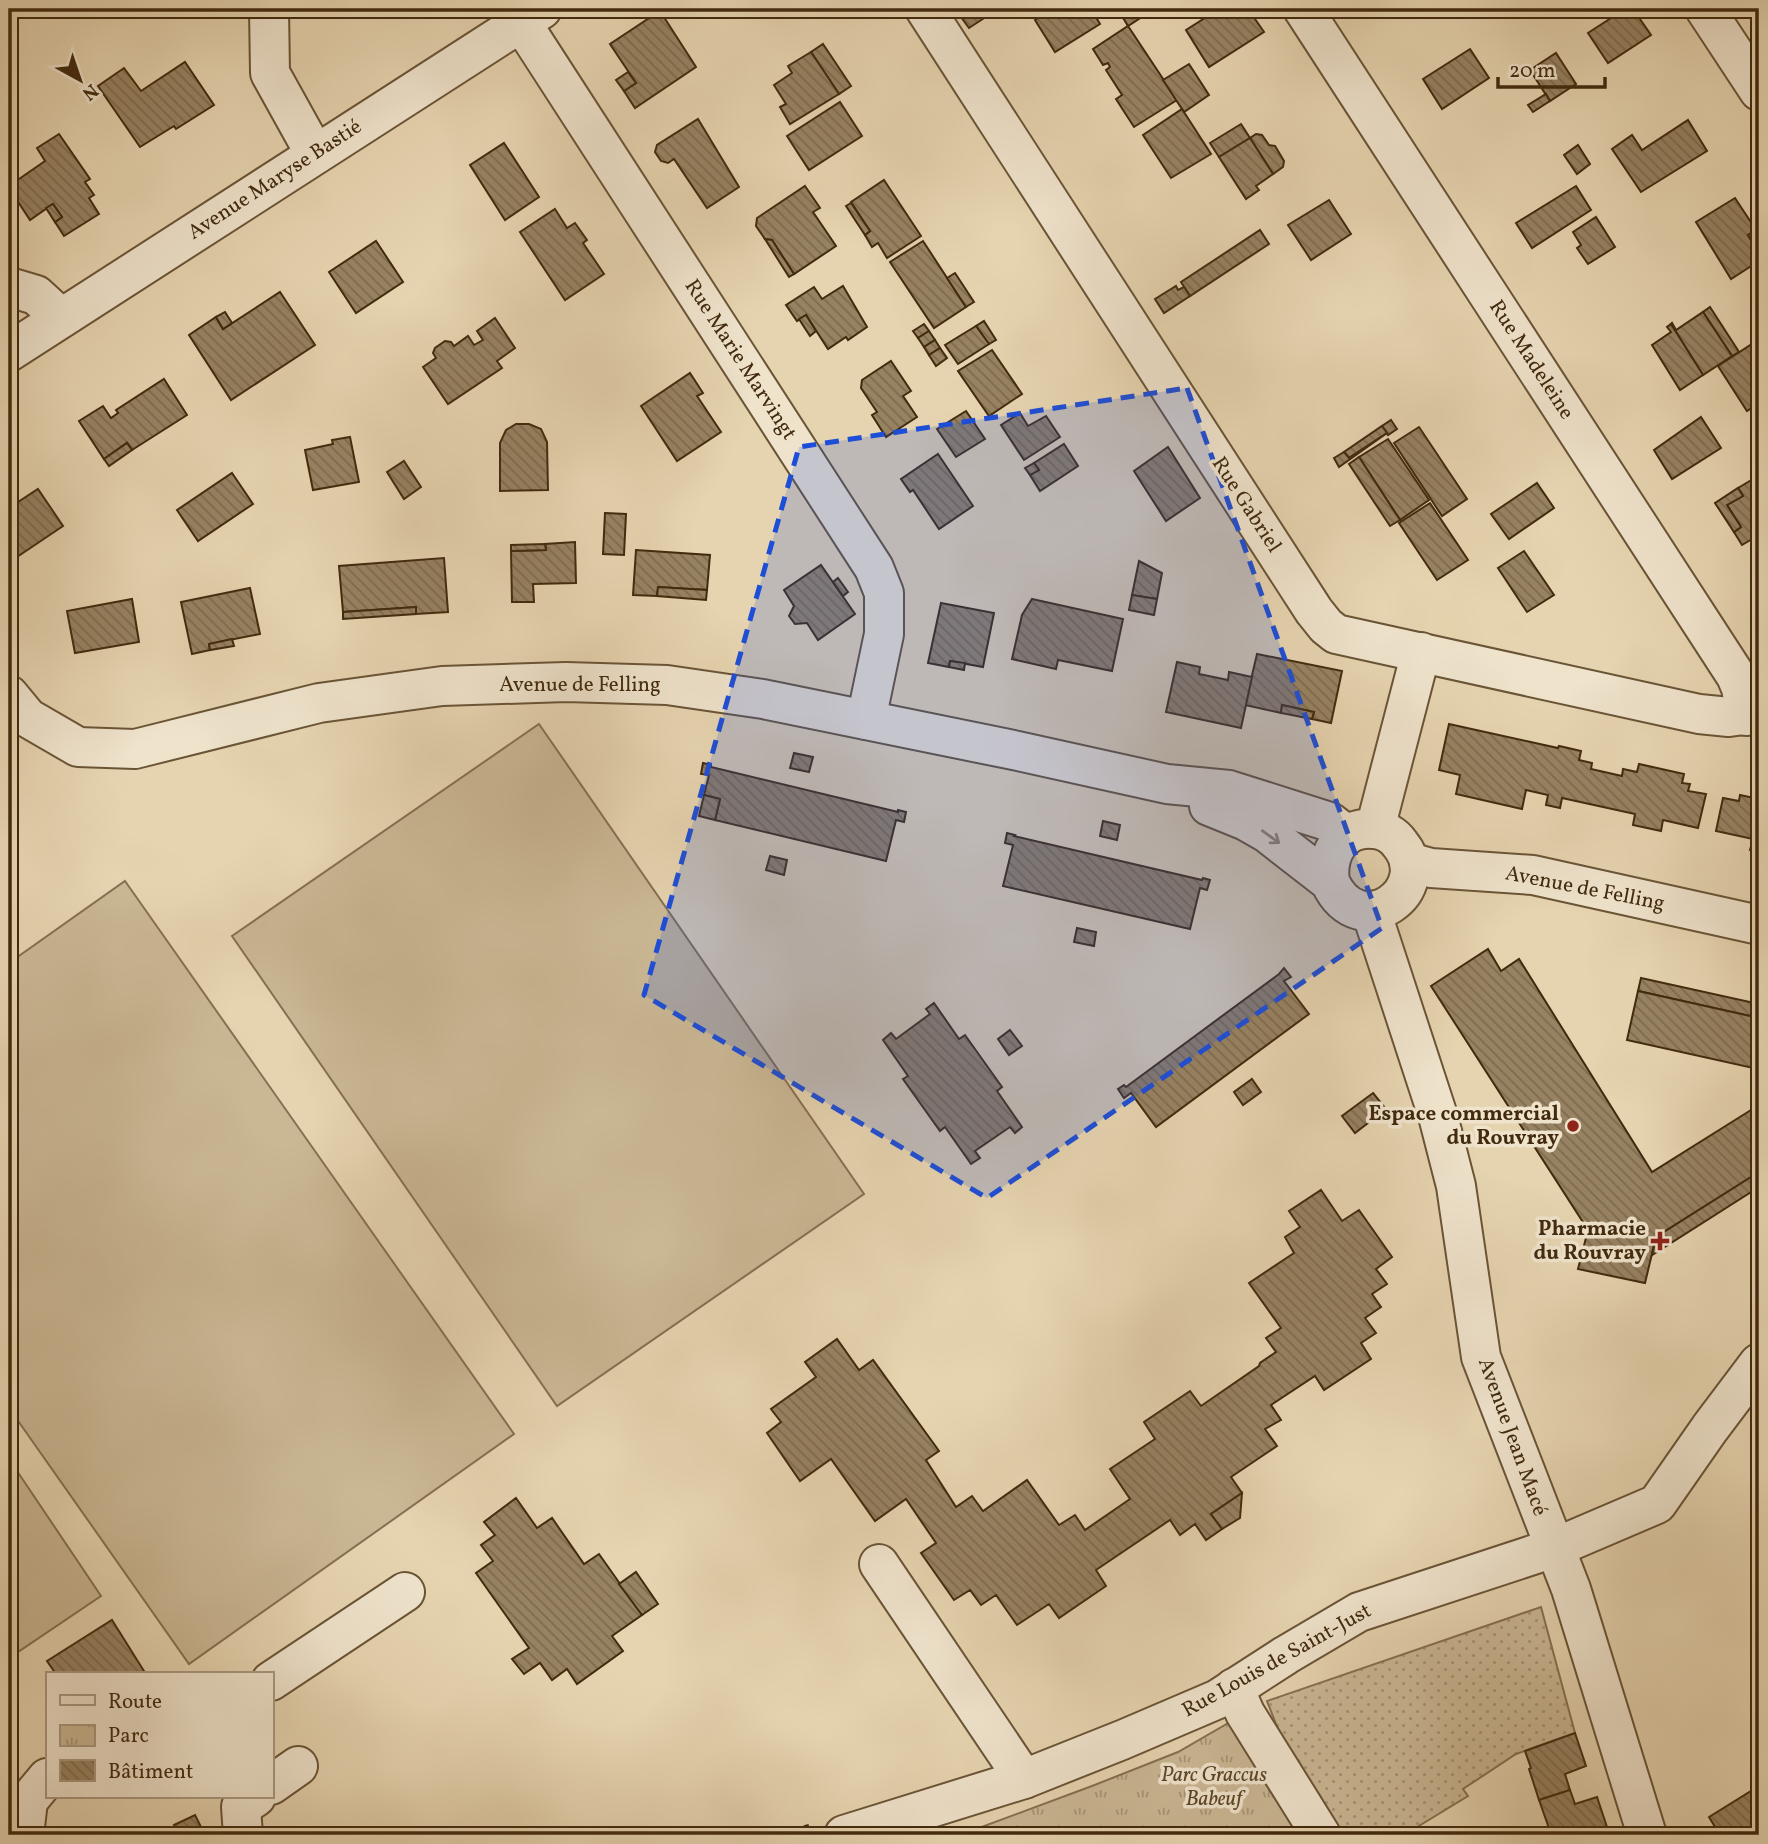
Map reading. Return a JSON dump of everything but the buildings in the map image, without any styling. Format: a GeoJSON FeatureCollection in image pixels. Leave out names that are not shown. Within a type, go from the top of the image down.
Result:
{"type":"FeatureCollection","features":[{"type":"Feature","properties":{"kind":"street"},"geometry":{"type":"LineString","coordinates":[[269,9],[270,73],[315,154]]}},
{"type":"Feature","properties":{"kind":"street","name":"Rue Gabriel"},"geometry":{"type":"LineString","coordinates":[[925,9],[1326,626],[1336,634],[1699,714],[1729,717],[1752,714]]}},
{"type":"Feature","properties":{"kind":"street","name":"Rue Madeleine"},"geometry":{"type":"LineString","coordinates":[[1303,9],[1736,676],[1752,714]]}},
{"type":"Feature","properties":{"kind":"street"},"geometry":{"type":"LineString","coordinates":[[1705,9],[1759,91]]}},
{"type":"Feature","properties":{"kind":"street","name":"Avenue Maryse Bastié"},"geometry":{"type":"LineString","coordinates":[[9,352],[531,15]]}},
{"type":"Feature","properties":{"kind":"street","name":"Rue Marie Marvingt"},"geometry":{"type":"LineString","coordinates":[[531,15],[874,568],[884,593],[884,634],[866,720]]}},
{"type":"Feature","properties":{"kind":"street"},"geometry":{"type":"LineString","coordinates":[[9,287],[36,295],[61,318]]}},
{"type":"Feature","properties":{"kind":"street"},"geometry":{"type":"LineString","coordinates":[[1361,832],[1421,652]]}},
{"type":"Feature","properties":{"kind":"street","name":"Avenue de Felling"},"geometry":{"type":"LineString","coordinates":[[9,695],[28,718],[78,747],[135,749],[319,703],[442,686],[566,682],[667,685],[763,699],[1167,784],[1229,790],[1361,832]]}},
{"type":"Feature","properties":{"kind":"street","name":"Avenue de Felling"},"geometry":{"type":"LineString","coordinates":[[1167,784],[1267,833],[1329,882]]}},
{"type":"Feature","properties":{"kind":"street"},"geometry":{"type":"LineString","coordinates":[[1361,832],[1388,833],[1405,850],[1409,862],[1410,875],[1399,897],[1390,905],[1371,911],[1361,911],[1343,901],[1329,882],[1328,869],[1334,847],[1342,838],[1361,832]]}},
{"type":"Feature","properties":{"kind":"street","name":"Avenue de Felling"},"geometry":{"type":"LineString","coordinates":[[1409,862],[1431,868],[1532,875],[1759,925]]}},
{"type":"Feature","properties":{"kind":"street","name":"Avenue Jean Macé"},"geometry":{"type":"LineString","coordinates":[[1371,911],[1438,1116],[1456,1186],[1480,1357],[1571,1589],[1647,1835]]}},
{"type":"Feature","properties":{"kind":"street","name":"Rue Louis de Saint-Just"},"geometry":{"type":"LineString","coordinates":[[844,1835],[1024,1779],[1122,1740],[1206,1704],[1359,1612],[1554,1548],[1657,1504],[1759,1363]]}},
{"type":"Feature","properties":{"kind":"street"},"geometry":{"type":"LineString","coordinates":[[879,1564],[1024,1779]]}},
{"type":"Feature","properties":{"kind":"street"},"geometry":{"type":"LineString","coordinates":[[273,1680],[405,1592]]}},
{"type":"Feature","properties":{"kind":"street"},"geometry":{"type":"LineString","coordinates":[[1234,1688],[1245,1713],[1321,1835]]}},
{"type":"Feature","properties":{"kind":"street"},"geometry":{"type":"LineString","coordinates":[[24,1835],[28,1801],[46,1779]]}},
{"type":"Feature","properties":{"kind":"street"},"geometry":{"type":"LineString","coordinates":[[243,1835],[241,1807],[254,1798]]}},
{"type":"Feature","properties":{"kind":"highlighted area"},"geometry":{"type":"Polygon","coordinates":[[[1187,388],[1382,928],[987,1198],[644,995],[799,447],[1187,388]]]}},
{"type":"Feature","properties":{"kind":"green space"},"geometry":{"type":"Polygon","coordinates":[[[539,724],[864,1194],[557,1406],[232,936],[539,724]]]}},
{"type":"Feature","properties":{"kind":"green space"},"geometry":{"type":"Polygon","coordinates":[[[125,881],[514,1434],[189,1664],[9,1408],[9,963],[125,881]]]}},
{"type":"Feature","properties":{"kind":"green space"},"geometry":{"type":"Polygon","coordinates":[[[9,1459],[101,1596],[9,1658],[9,1459]]]}},
{"type":"Feature","properties":{"kind":"green space"},"geometry":{"type":"Polygon","coordinates":[[[1541,1607],[1575,1733],[1516,1754],[1463,1789],[1468,1796],[1404,1835],[1340,1835],[1283,1742],[1267,1701],[1541,1607]]]}},
{"type":"Feature","properties":{"kind":"green space","name":"Parc Graccus Babeuf"},"geometry":{"type":"Polygon","coordinates":[[[1230,1722],[1302,1835],[960,1835],[1178,1752],[1230,1722]]]}},
{"type":"Feature","properties":{"kind":"place","name":"Espace commercial du Rouvray"},"geometry":{"type":"Point","coordinates":[1573,1126]}},
{"type":"Feature","properties":{"kind":"place","name":"Pharmacie du Rouvray"},"geometry":{"type":"Point","coordinates":[1660,1241]}}]}
